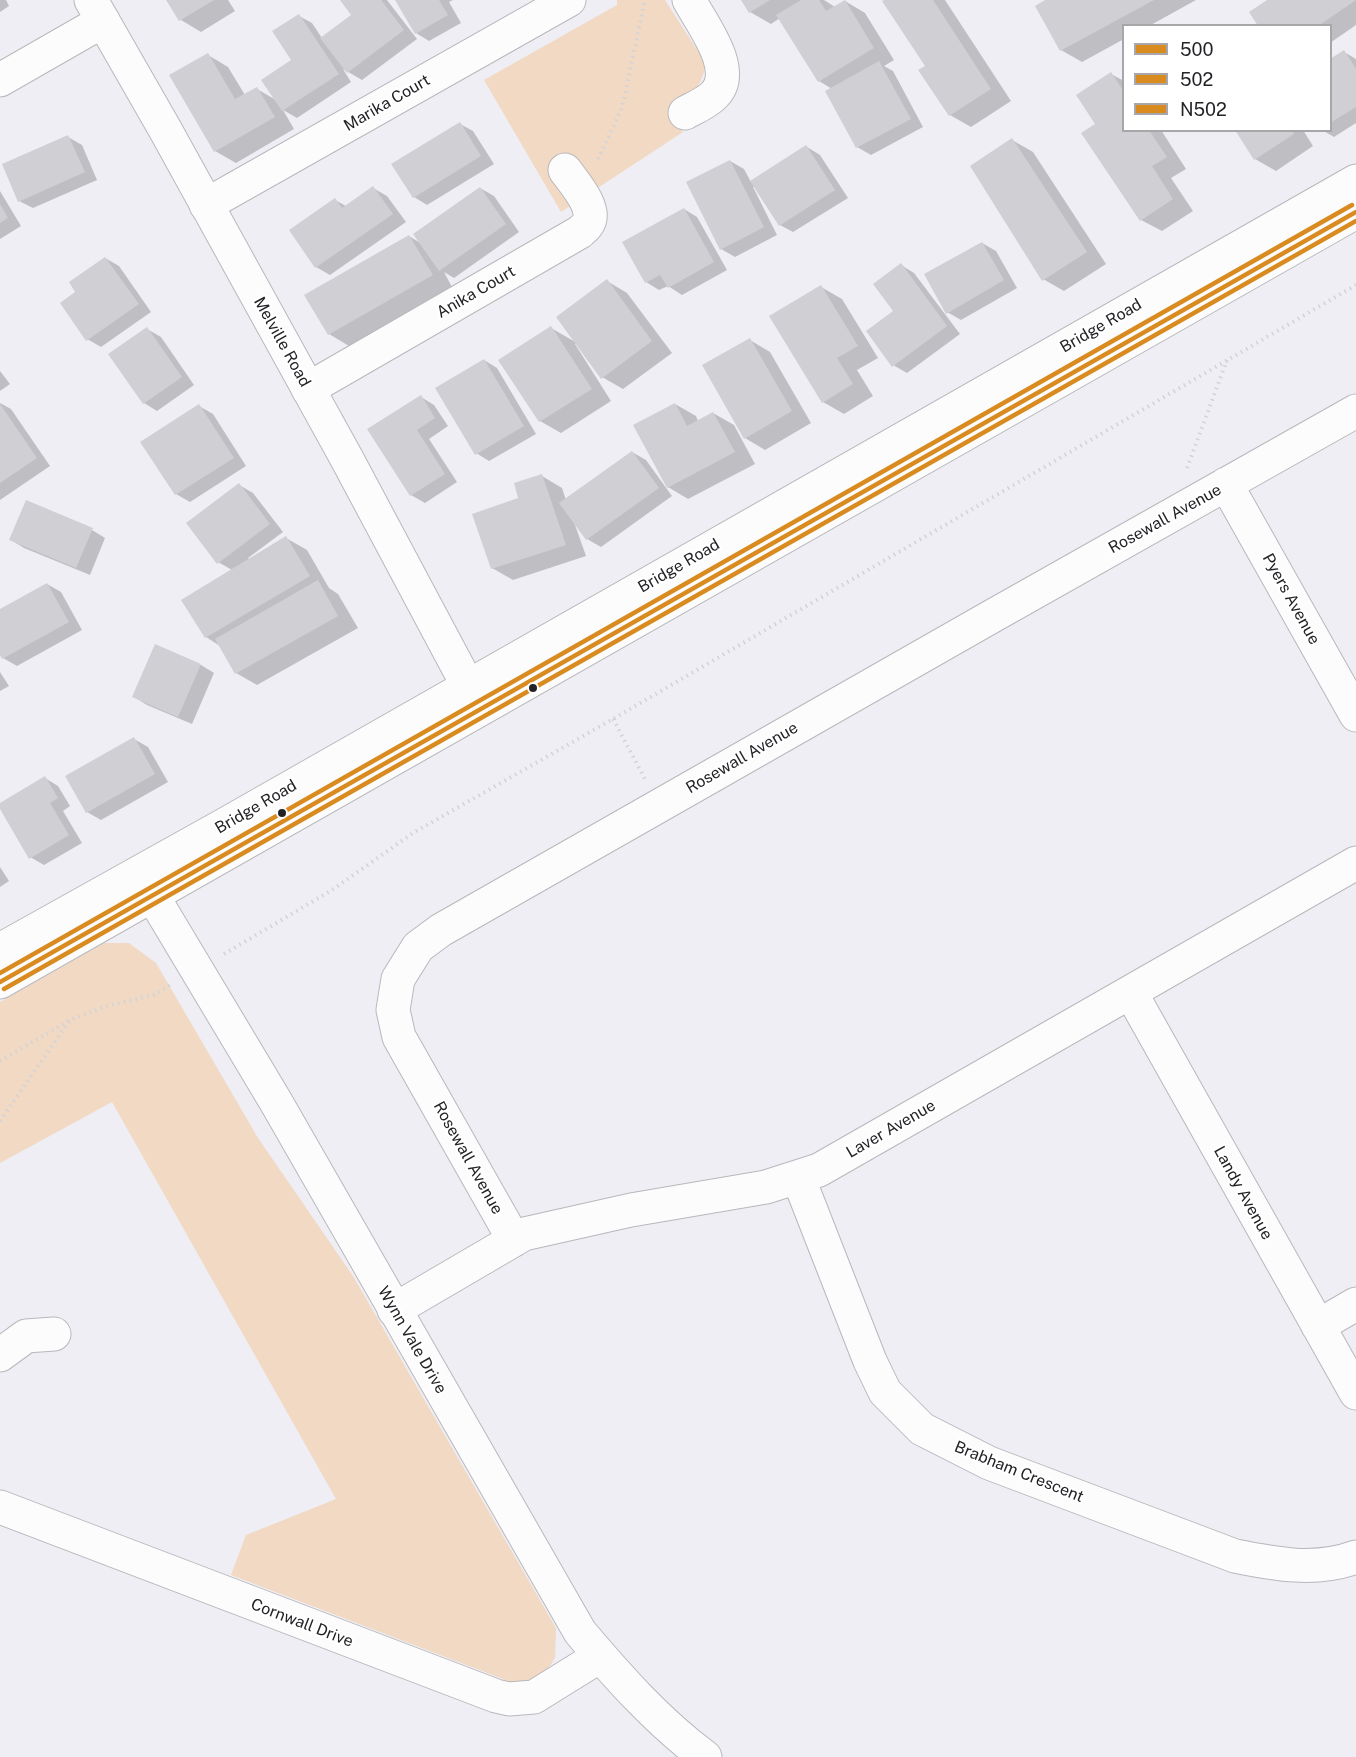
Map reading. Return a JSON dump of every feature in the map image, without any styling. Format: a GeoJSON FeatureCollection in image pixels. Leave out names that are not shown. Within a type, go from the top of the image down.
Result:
{"type":"FeatureCollection","features":[{"type":"Feature","properties":{"kind":"street","name":"Marika Court"},"geometry":{"type":"LineString","coordinates":[[206,205],[568,0]]}},
{"type":"Feature","properties":{"kind":"street"},"geometry":{"type":"LineString","coordinates":[[685,113],[714,96],[722,84],[724,70],[718,52],[689,0]]}},
{"type":"Feature","properties":{"kind":"street","name":"Melville Road"},"geometry":{"type":"LineString","coordinates":[[97,11],[166,131],[478,695]]}},
{"type":"Feature","properties":{"kind":"street"},"geometry":{"type":"LineString","coordinates":[[0,80],[97,11]]}},
{"type":"Feature","properties":{"kind":"street","name":"Anika Court"},"geometry":{"type":"LineString","coordinates":[[308,389],[580,232],[588,224],[590,215],[588,202],[571,178]]}},
{"type":"Feature","properties":{"kind":"street","name":"Bridge Road"},"geometry":{"type":"LineString","coordinates":[[478,695],[1356,181]]}},
{"type":"Feature","properties":{"kind":"street","name":"Bridge Road"},"geometry":{"type":"LineString","coordinates":[[0,982],[142,885],[478,695],[1356,212]]}},
{"type":"Feature","properties":{"kind":"street","name":"Rosewall Avenue"},"geometry":{"type":"LineString","coordinates":[[514,1240],[399,1037],[393,1010],[398,979],[418,947],[452,924],[1356,411]]}},
{"type":"Feature","properties":{"kind":"street","name":"Pyers Avenue"},"geometry":{"type":"LineString","coordinates":[[1226,484],[1356,715]]}},
{"type":"Feature","properties":{"kind":"street","name":"Laver Avenue"},"geometry":{"type":"LineString","coordinates":[[394,1310],[524,1234],[630,1210],[766,1187],[819,1170],[1356,863]]}},
{"type":"Feature","properties":{"kind":"street","name":"Bridge Road"},"geometry":{"type":"LineString","coordinates":[[0,950],[142,885]]}},
{"type":"Feature","properties":{"kind":"street","name":"Wynn Vale Drive"},"geometry":{"type":"LineString","coordinates":[[142,885],[197,970],[276,1102],[580,1632],[628,1688],[687,1744],[705,1757]]}},
{"type":"Feature","properties":{"kind":"street","name":"Landy Avenue"},"geometry":{"type":"LineString","coordinates":[[1131,993],[1356,1393]]}},
{"type":"Feature","properties":{"kind":"street","name":"Brabham Crescent"},"geometry":{"type":"LineString","coordinates":[[798,1177],[866,1351],[885,1392],[922,1429],[989,1463],[1235,1556],[1274,1564],[1301,1566],[1325,1564],[1356,1557]]}},
{"type":"Feature","properties":{"kind":"street"},"geometry":{"type":"LineString","coordinates":[[1318,1326],[1356,1304]]}},
{"type":"Feature","properties":{"kind":"street"},"geometry":{"type":"LineString","coordinates":[[0,1355],[26,1336],[54,1334]]}},
{"type":"Feature","properties":{"kind":"street","name":"Cornwall Drive"},"geometry":{"type":"LineString","coordinates":[[0,1507],[496,1696],[509,1699],[534,1697],[600,1656]]}},
{"type":"Feature","properties":{"kind":"path"},"geometry":{"type":"LineString","coordinates":[[571,178],[600,157],[622,108],[645,0]]}},
{"type":"Feature","properties":{"kind":"path"},"geometry":{"type":"LineString","coordinates":[[0,1061],[70,1020],[110,1005],[154,995],[332,890],[413,833],[1356,285]]}},
{"type":"Feature","properties":{"kind":"path"},"geometry":{"type":"LineString","coordinates":[[1187,469],[1227,360]]}},
{"type":"Feature","properties":{"kind":"path"},"geometry":{"type":"LineString","coordinates":[[613,718],[650,789]]}},
{"type":"Feature","properties":{"kind":"path"},"geometry":{"type":"LineString","coordinates":[[0,1121],[70,1020]]}},
{"type":"Feature","properties":{"kind":"shaded area"},"geometry":{"type":"Polygon","coordinates":[[[617,0],[665,0],[707,65],[696,92],[672,110],[683,132],[561,212],[484,80],[617,5],[617,0]]]}},
{"type":"Feature","properties":{"kind":"shaded area"},"geometry":{"type":"Polygon","coordinates":[[[104,943],[129,943],[156,963],[258,1138],[353,1276],[556,1628],[555,1658],[544,1675],[516,1684],[231,1575],[246,1535],[336,1499],[112,1102],[0,1163],[0,1002],[104,943]]]}},
{"type":"Feature","properties":{"kind":"building"},"geometry":{"type":"Polygon","coordinates":[[[166,0],[214,0],[179,21],[166,0]]]}},
{"type":"Feature","properties":{"kind":"building"},"geometry":{"type":"Polygon","coordinates":[[[340,0],[381,0],[404,30],[347,73],[320,38],[351,15],[340,0]]]}},
{"type":"Feature","properties":{"kind":"building"},"geometry":{"type":"Polygon","coordinates":[[[395,0],[439,0],[448,15],[415,34],[395,0]]]}},
{"type":"Feature","properties":{"kind":"building"},"geometry":{"type":"Polygon","coordinates":[[[741,0],[770,0],[749,13],[741,0]]]}},
{"type":"Feature","properties":{"kind":"building"},"geometry":{"type":"Polygon","coordinates":[[[801,0],[819,0],[826,11],[845,0],[874,48],[818,82],[776,15],[801,0]]]}},
{"type":"Feature","properties":{"kind":"building"},"geometry":{"type":"Polygon","coordinates":[[[933,0],[991,89],[949,116],[918,70],[925,66],[882,1],[933,0]]]}},
{"type":"Feature","properties":{"kind":"building"},"geometry":{"type":"Polygon","coordinates":[[[1045,0],[1154,0],[1060,51],[1035,6],[1045,0]]]}},
{"type":"Feature","properties":{"kind":"building"},"geometry":{"type":"Polygon","coordinates":[[[1267,0],[1356,0],[1321,24],[1257,24],[1249,12],[1267,0]]]}},
{"type":"Feature","properties":{"kind":"building"},"geometry":{"type":"Polygon","coordinates":[[[299,14],[339,74],[282,111],[261,80],[291,60],[272,31],[299,14]]]}},
{"type":"Feature","properties":{"kind":"building"},"geometry":{"type":"Polygon","coordinates":[[[1344,50],[1356,69],[1356,107],[1332,122],[1332,58],[1344,50]]]}},
{"type":"Feature","properties":{"kind":"building"},"geometry":{"type":"Polygon","coordinates":[[[208,53],[235,99],[257,87],[275,117],[214,152],[169,75],[208,53]]]}},
{"type":"Feature","properties":{"kind":"building"},"geometry":{"type":"Polygon","coordinates":[[[879,61],[911,119],[856,148],[825,91],[879,61]]]}},
{"type":"Feature","properties":{"kind":"building"},"geometry":{"type":"Polygon","coordinates":[[[1111,72],[1122,89],[1122,132],[1150,132],[1167,157],[1152,166],[1173,199],[1140,221],[1081,133],[1095,124],[1076,95],[1111,72]]]}},
{"type":"Feature","properties":{"kind":"building"},"geometry":{"type":"Polygon","coordinates":[[[460,122],[481,156],[413,198],[391,164],[460,122]]]}},
{"type":"Feature","properties":{"kind":"building"},"geometry":{"type":"Polygon","coordinates":[[[1236,132],[1293,132],[1294,134],[1254,160],[1236,132]]]}},
{"type":"Feature","properties":{"kind":"building"},"geometry":{"type":"Polygon","coordinates":[[[68,135],[85,172],[18,202],[2,164],[68,135]]]}},
{"type":"Feature","properties":{"kind":"building"},"geometry":{"type":"Polygon","coordinates":[[[1012,138],[1087,252],[1042,281],[970,166],[1012,138]]]}},
{"type":"Feature","properties":{"kind":"building"},"geometry":{"type":"Polygon","coordinates":[[[806,145],[835,190],[779,226],[750,181],[806,145]]]}},
{"type":"Feature","properties":{"kind":"building"},"geometry":{"type":"Polygon","coordinates":[[[730,160],[764,227],[720,250],[686,182],[730,160]]]}},
{"type":"Feature","properties":{"kind":"building"},"geometry":{"type":"Polygon","coordinates":[[[373,186],[393,214],[315,268],[289,230],[335,198],[342,208],[373,186]]]}},
{"type":"Feature","properties":{"kind":"building"},"geometry":{"type":"Polygon","coordinates":[[[480,187],[506,224],[439,271],[413,234],[480,187]]]}},
{"type":"Feature","properties":{"kind":"building"},"geometry":{"type":"Polygon","coordinates":[[[0,204],[8,218],[0,223],[0,204]]]}},
{"type":"Feature","properties":{"kind":"building"},"geometry":{"type":"Polygon","coordinates":[[[684,208],[714,262],[668,288],[660,275],[645,283],[622,242],[684,208]]]}},
{"type":"Feature","properties":{"kind":"building"},"geometry":{"type":"Polygon","coordinates":[[[409,235],[433,275],[328,335],[304,295],[409,235]]]}},
{"type":"Feature","properties":{"kind":"building"},"geometry":{"type":"Polygon","coordinates":[[[982,242],[1004,280],[946,314],[924,274],[982,242]]]}},
{"type":"Feature","properties":{"kind":"building"},"geometry":{"type":"Polygon","coordinates":[[[105,257],[139,304],[86,341],[60,303],[75,292],[69,282],[105,257]]]}},
{"type":"Feature","properties":{"kind":"building"},"geometry":{"type":"Polygon","coordinates":[[[901,263],[947,326],[892,367],[866,331],[893,311],[873,284],[901,263]]]}},
{"type":"Feature","properties":{"kind":"building"},"geometry":{"type":"Polygon","coordinates":[[[607,279],[652,341],[601,379],[556,317],[607,279]]]}},
{"type":"Feature","properties":{"kind":"building"},"geometry":{"type":"Polygon","coordinates":[[[821,285],[858,346],[837,358],[853,384],[822,403],[769,316],[821,285]]]}},
{"type":"Feature","properties":{"kind":"building"},"geometry":{"type":"Polygon","coordinates":[[[551,326],[592,389],[539,422],[498,360],[551,326]]]}},
{"type":"Feature","properties":{"kind":"building"},"geometry":{"type":"Polygon","coordinates":[[[147,327],[182,377],[143,404],[108,354],[147,327]]]}},
{"type":"Feature","properties":{"kind":"building"},"geometry":{"type":"Polygon","coordinates":[[[750,338],[792,411],[744,439],[702,365],[750,338]]]}},
{"type":"Feature","properties":{"kind":"building"},"geometry":{"type":"Polygon","coordinates":[[[484,359],[524,426],[475,455],[435,388],[484,359]]]}},
{"type":"Feature","properties":{"kind":"building"},"geometry":{"type":"Polygon","coordinates":[[[421,395],[435,418],[417,430],[445,474],[410,496],[367,429],[421,395]]]}},
{"type":"Feature","properties":{"kind":"building"},"geometry":{"type":"Polygon","coordinates":[[[675,403],[687,426],[713,412],[735,452],[667,488],[633,425],[675,403]]]}},
{"type":"Feature","properties":{"kind":"building"},"geometry":{"type":"Polygon","coordinates":[[[0,404],[37,458],[0,483],[0,404]]]}},
{"type":"Feature","properties":{"kind":"building"},"geometry":{"type":"Polygon","coordinates":[[[199,404],[234,458],[175,495],[140,442],[199,404]]]}},
{"type":"Feature","properties":{"kind":"building"},"geometry":{"type":"Polygon","coordinates":[[[632,451],[659,488],[586,540],[559,503],[632,451]]]}},
{"type":"Feature","properties":{"kind":"building"},"geometry":{"type":"Polygon","coordinates":[[[542,474],[566,545],[491,569],[472,514],[518,498],[514,483],[542,474]]]}},
{"type":"Feature","properties":{"kind":"building"},"geometry":{"type":"Polygon","coordinates":[[[239,483],[270,524],[217,564],[186,523],[239,483]]]}},
{"type":"Feature","properties":{"kind":"building"},"geometry":{"type":"Polygon","coordinates":[[[26,500],[93,528],[76,568],[9,540],[26,500]]]}},
{"type":"Feature","properties":{"kind":"building"},"geometry":{"type":"Polygon","coordinates":[[[286,536],[310,576],[205,638],[181,600],[286,536]]]}},
{"type":"Feature","properties":{"kind":"building"},"geometry":{"type":"Polygon","coordinates":[[[318,580],[338,616],[235,674],[215,639],[318,580]]]}},
{"type":"Feature","properties":{"kind":"building"},"geometry":{"type":"Polygon","coordinates":[[[47,583],[69,622],[2,659],[0,655],[0,609],[47,583]]]}},
{"type":"Feature","properties":{"kind":"building"},"geometry":{"type":"Polygon","coordinates":[[[155,644],[201,664],[178,717],[132,697],[155,644]]]}},
{"type":"Feature","properties":{"kind":"building"},"geometry":{"type":"Polygon","coordinates":[[[134,737],[155,774],[86,813],[65,776],[134,737]]]}},
{"type":"Feature","properties":{"kind":"building"},"geometry":{"type":"Polygon","coordinates":[[[45,776],[58,798],[50,803],[69,835],[29,859],[0,809],[0,803],[45,776]]]}},
{"type":"Feature","properties":{"kind":"transit line","name":"N502"},"geometry":{"type":"LineString","coordinates":[[0,973],[1352,205]]}},
{"type":"Feature","properties":{"kind":"transit line","name":"500"},"geometry":{"type":"LineString","coordinates":[[0,982],[1356,212]]}},
{"type":"Feature","properties":{"kind":"transit line","name":"502"},"geometry":{"type":"LineString","coordinates":[[4,989],[1356,221]]}}]}
